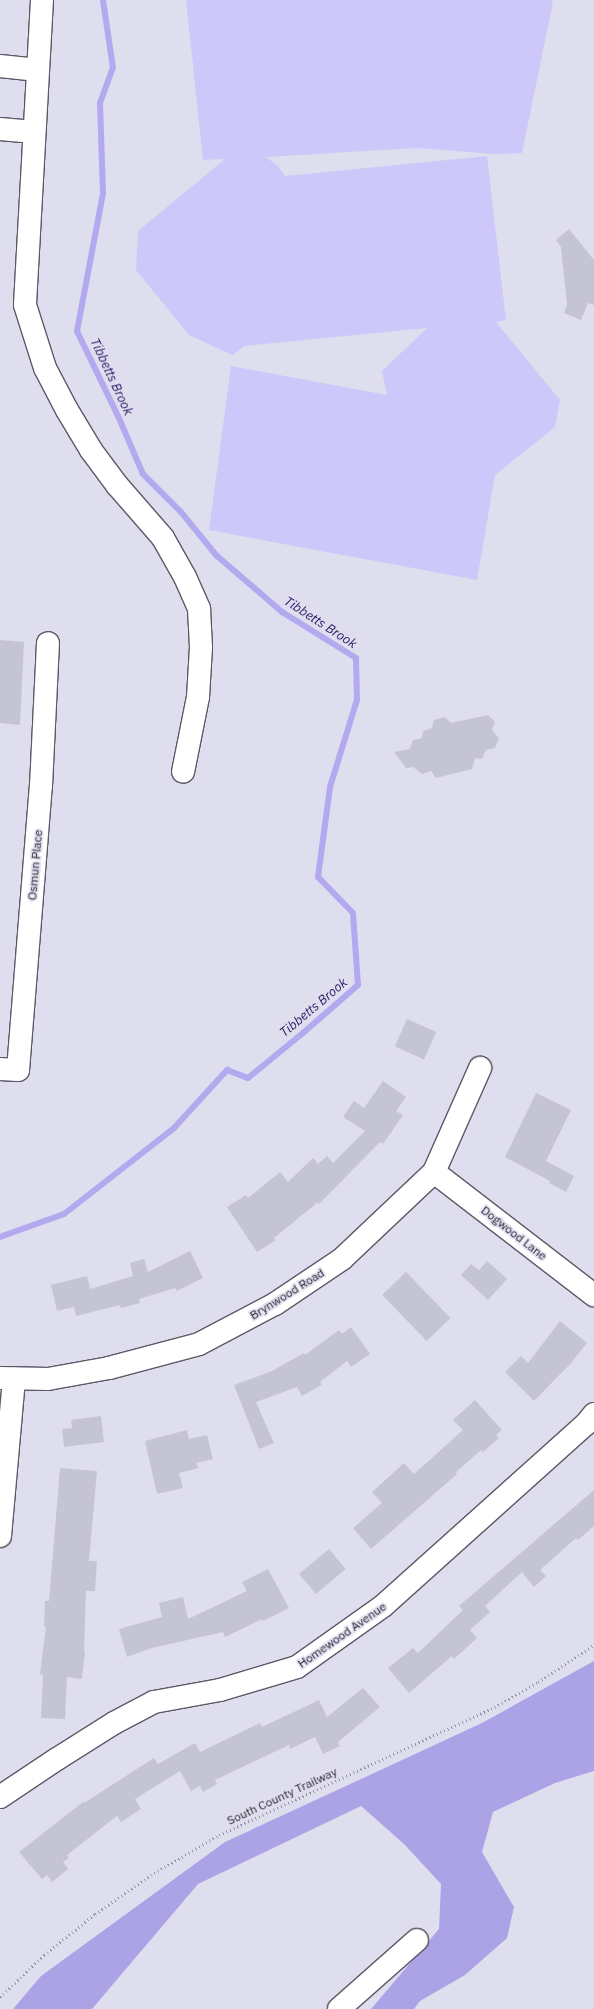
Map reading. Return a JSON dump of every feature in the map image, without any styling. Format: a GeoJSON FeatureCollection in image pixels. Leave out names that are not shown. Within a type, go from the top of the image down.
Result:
{"type":"FeatureCollection","features":[{"type":"Feature","properties":{"kind":"street"},"geometry":{"type":"LineString","coordinates":[[42,0],[25,306],[44,368],[66,410],[91,450],[117,485],[163,538],[185,577],[198,609],[201,647],[198,696],[183,772]]}},
{"type":"Feature","properties":{"kind":"street"},"geometry":{"type":"LineString","coordinates":[[0,66],[38,70]]}},
{"type":"Feature","properties":{"kind":"street"},"geometry":{"type":"LineString","coordinates":[[0,129],[34,132]]}},
{"type":"Feature","properties":{"kind":"street","name":"Osmun Place"},"geometry":{"type":"LineString","coordinates":[[0,1069],[18,1070],[41,786],[48,643]]}},
{"type":"Feature","properties":{"kind":"street","name":"Brynwood Road"},"geometry":{"type":"LineString","coordinates":[[7,1379],[48,1378],[109,1368],[199,1344],[275,1304],[342,1259],[434,1172],[480,1068]]}},
{"type":"Feature","properties":{"kind":"street","name":"Dogwood Lane"},"geometry":{"type":"LineString","coordinates":[[434,1172],[594,1295]]}},
{"type":"Feature","properties":{"kind":"street"},"geometry":{"type":"LineString","coordinates":[[0,1536],[7,1379]]}},
{"type":"Feature","properties":{"kind":"street","name":"Homewood Avenue"},"geometry":{"type":"LineString","coordinates":[[0,1797],[57,1758],[114,1723],[154,1702],[220,1690],[298,1667],[383,1606],[586,1424],[594,1414]]}},
{"type":"Feature","properties":{"kind":"street"},"geometry":{"type":"LineString","coordinates":[[339,2009],[417,1940]]}},
{"type":"Feature","properties":{"kind":"path","name":"South County Trailway"},"geometry":{"type":"LineString","coordinates":[[0,1997],[44,1955],[96,1914],[154,1873],[219,1835],[491,1709],[538,1682],[594,1645]]}},
{"type":"Feature","properties":{"kind":"shaded area"},"geometry":{"type":"Polygon","coordinates":[[[186,0],[551,0],[553,2],[522,153],[493,154],[417,148],[266,157],[278,166],[285,176],[487,156],[506,320],[496,322],[560,400],[555,427],[495,475],[477,580],[209,530],[231,366],[387,395],[382,371],[427,328],[245,346],[232,355],[189,335],[136,270],[138,231],[225,159],[203,160],[186,0]]]}},
{"type":"Feature","properties":{"kind":"shaded area"},"geometry":{"type":"Polygon","coordinates":[[[594,1661],[594,1771],[555,1783],[493,1812],[482,1852],[514,1907],[507,1938],[465,1975],[420,2001],[414,2009],[371,2009],[439,1929],[441,1884],[404,1844],[361,1806],[198,1884],[92,2009],[13,2009],[41,1976],[225,1842],[482,1723],[594,1661]]]}},
{"type":"Feature","properties":{"kind":"building"},"geometry":{"type":"Polygon","coordinates":[[[569,229],[594,260],[594,305],[588,303],[581,320],[564,313],[567,305],[561,247],[556,240],[569,229]]]}},
{"type":"Feature","properties":{"kind":"building"},"geometry":{"type":"Polygon","coordinates":[[[0,640],[24,642],[20,725],[0,723],[0,640]]]}},
{"type":"Feature","properties":{"kind":"building"},"geometry":{"type":"Polygon","coordinates":[[[488,715],[495,722],[492,730],[499,738],[495,748],[486,750],[482,759],[475,758],[472,769],[436,778],[431,771],[422,774],[413,767],[406,768],[394,752],[410,749],[413,740],[422,738],[423,731],[432,728],[434,720],[445,717],[451,723],[488,715]]]}},
{"type":"Feature","properties":{"kind":"building"},"geometry":{"type":"Polygon","coordinates":[[[407,1019],[436,1032],[424,1059],[395,1046],[407,1019]]]}},
{"type":"Feature","properties":{"kind":"building"},"geometry":{"type":"Polygon","coordinates":[[[383,1081],[406,1097],[396,1111],[403,1115],[383,1144],[380,1142],[319,1204],[318,1202],[274,1238],[276,1240],[257,1252],[227,1207],[246,1195],[248,1198],[280,1172],[288,1182],[313,1158],[318,1164],[327,1156],[333,1163],[365,1131],[343,1117],[354,1101],[364,1108],[383,1081]]]}},
{"type":"Feature","properties":{"kind":"building"},"geometry":{"type":"Polygon","coordinates":[[[536,1093],[571,1110],[546,1161],[574,1176],[566,1192],[549,1183],[550,1181],[505,1157],[536,1093]]]}},
{"type":"Feature","properties":{"kind":"building"},"geometry":{"type":"Polygon","coordinates":[[[190,1251],[203,1278],[177,1291],[175,1288],[139,1299],[140,1303],[121,1308],[120,1305],[76,1316],[74,1307],[57,1311],[51,1285],[87,1276],[90,1289],[133,1276],[130,1263],[144,1259],[148,1272],[190,1251]]]}},
{"type":"Feature","properties":{"kind":"building"},"geometry":{"type":"Polygon","coordinates":[[[487,1261],[507,1279],[488,1300],[461,1275],[471,1264],[479,1270],[487,1261]]]}},
{"type":"Feature","properties":{"kind":"building"},"geometry":{"type":"Polygon","coordinates":[[[406,1272],[450,1318],[427,1341],[382,1295],[406,1272]]]}},
{"type":"Feature","properties":{"kind":"building"},"geometry":{"type":"Polygon","coordinates":[[[560,1321],[587,1343],[571,1363],[534,1401],[505,1372],[521,1356],[528,1363],[560,1321]]]}},
{"type":"Feature","properties":{"kind":"building"},"geometry":{"type":"Polygon","coordinates":[[[351,1327],[370,1354],[351,1367],[347,1361],[320,1382],[322,1385],[302,1396],[297,1387],[256,1402],[274,1443],[259,1449],[234,1385],[272,1371],[304,1353],[305,1355],[339,1330],[342,1334],[351,1327]]]}},
{"type":"Feature","properties":{"kind":"building"},"geometry":{"type":"Polygon","coordinates":[[[475,1400],[502,1430],[496,1435],[499,1438],[483,1452],[481,1450],[456,1472],[457,1474],[371,1549],[353,1528],[382,1503],[372,1492],[404,1463],[414,1474],[463,1430],[453,1420],[475,1400]]]}},
{"type":"Feature","properties":{"kind":"building"},"geometry":{"type":"Polygon","coordinates":[[[101,1416],[104,1442],[64,1447],[62,1429],[72,1428],[71,1420],[101,1416]]]}},
{"type":"Feature","properties":{"kind":"building"},"geometry":{"type":"Polygon","coordinates":[[[187,1430],[189,1439],[207,1435],[213,1459],[196,1463],[199,1468],[179,1473],[183,1488],[157,1494],[145,1441],[187,1430]]]}},
{"type":"Feature","properties":{"kind":"building"},"geometry":{"type":"Polygon","coordinates":[[[60,1468],[97,1471],[89,1561],[97,1561],[95,1591],[86,1591],[85,1651],[82,1679],[67,1677],[65,1719],[41,1718],[43,1675],[40,1674],[46,1627],[44,1627],[45,1601],[49,1601],[60,1468]]]}},
{"type":"Feature","properties":{"kind":"building"},"geometry":{"type":"Polygon","coordinates":[[[594,1490],[594,1526],[578,1540],[576,1538],[540,1570],[546,1576],[534,1587],[522,1572],[485,1606],[490,1612],[470,1630],[477,1638],[454,1659],[452,1656],[409,1693],[388,1668],[413,1648],[418,1653],[463,1610],[459,1606],[594,1490]]]}},
{"type":"Feature","properties":{"kind":"building"},"geometry":{"type":"Polygon","coordinates":[[[329,1549],[346,1569],[316,1594],[299,1574],[329,1549]]]}},
{"type":"Feature","properties":{"kind":"building"},"geometry":{"type":"Polygon","coordinates":[[[268,1569],[289,1608],[225,1637],[223,1632],[152,1648],[127,1657],[119,1629],[162,1617],[159,1603],[183,1597],[188,1619],[247,1591],[242,1582],[268,1569]]]}},
{"type":"Feature","properties":{"kind":"building"},"geometry":{"type":"Polygon","coordinates":[[[363,1688],[380,1707],[338,1742],[340,1746],[323,1754],[315,1737],[290,1749],[289,1745],[215,1780],[217,1784],[203,1792],[200,1786],[191,1791],[180,1771],[135,1799],[141,1809],[121,1822],[117,1816],[67,1855],[69,1858],[63,1862],[68,1869],[52,1882],[47,1875],[42,1879],[19,1852],[83,1802],[84,1803],[154,1758],[158,1764],[195,1743],[200,1752],[260,1723],[262,1727],[319,1700],[327,1717],[363,1688]]]}},
{"type":"Feature","properties":{"kind":"waterway","name":"Tibbetts Brook"},"geometry":{"type":"LineString","coordinates":[[0,1237],[64,1214],[174,1128],[227,1070],[248,1078],[358,985],[353,913],[318,877],[330,787],[357,700],[356,658],[282,612],[216,555],[181,512],[143,474],[118,416],[77,331],[103,193],[100,103],[113,68],[103,0]]}}]}
